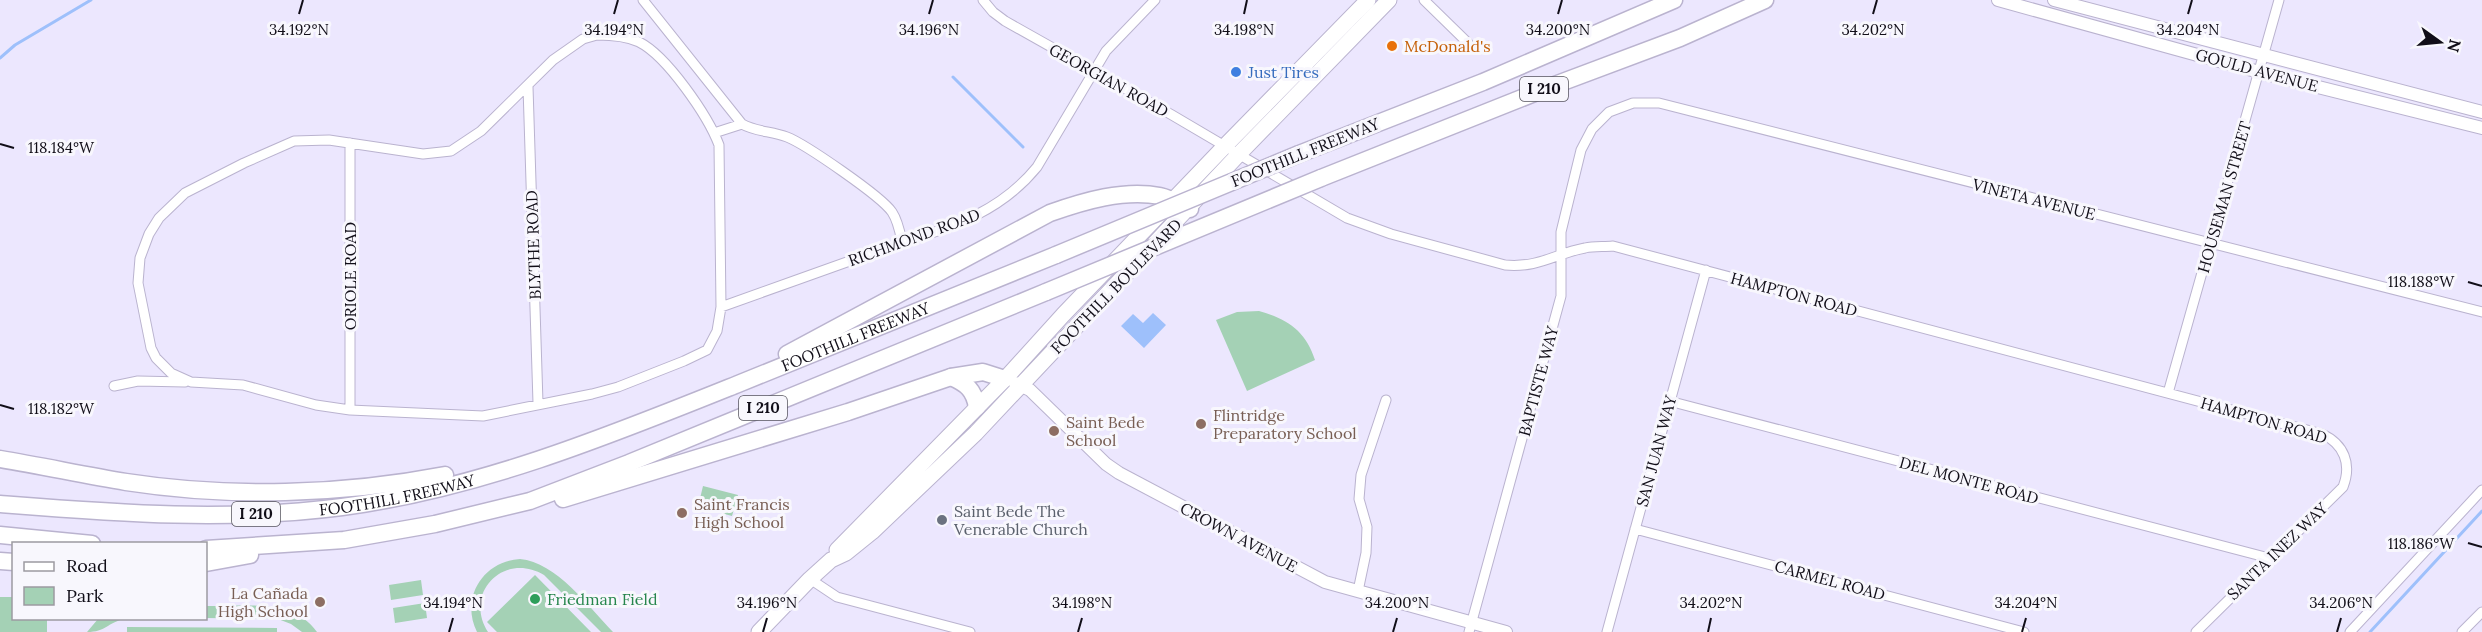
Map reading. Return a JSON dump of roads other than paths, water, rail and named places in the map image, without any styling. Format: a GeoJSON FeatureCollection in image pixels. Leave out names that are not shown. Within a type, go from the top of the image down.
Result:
{"type":"FeatureCollection","features":[{"type":"Feature","properties":{"kind":"highway","name":"FOOTHILL FREEWAY"},"geometry":{"type":"LineString","coordinates":[[0,504],[172,516],[294,512],[387,499],[435,489],[508,468],[701,399],[1299,154],[1483,82],[1674,0]]}},
{"type":"Feature","properties":{"kind":"highway","name":"FOOTHILL FREEWAY"},"geometry":{"type":"LineString","coordinates":[[207,549],[298,544],[389,533],[477,515],[530,501],[1046,292],[1321,177],[1680,38],[1766,0]]}},
{"type":"Feature","properties":{"kind":"highway"},"geometry":{"type":"LineString","coordinates":[[701,399],[886,303],[1050,213],[1078,203],[1143,194],[1161,196],[1190,209]]}},
{"type":"Feature","properties":{"kind":"highway"},"geometry":{"type":"LineString","coordinates":[[477,515],[588,493],[848,412],[951,376],[983,372],[1005,379]]}},
{"type":"Feature","properties":{"kind":"highway"},"geometry":{"type":"LineString","coordinates":[[951,376],[970,388],[975,395],[977,407]]}},
{"type":"Feature","properties":{"kind":"highway"},"geometry":{"type":"LineString","coordinates":[[0,459],[126,482],[176,488],[277,492],[375,486],[453,473],[508,468]]}},
{"type":"Feature","properties":{"kind":"highway"},"geometry":{"type":"LineString","coordinates":[[0,535],[80,542]]}},
{"type":"Feature","properties":{"kind":"highway"},"geometry":{"type":"LineString","coordinates":[[207,563],[298,544]]}},
{"type":"Feature","properties":{"kind":"main road","name":"FOOTHILL BOULEVARD"},"geometry":{"type":"LineString","coordinates":[[759,632],[831,560],[839,547],[862,522],[1005,379],[1172,201],[1368,0]]}},
{"type":"Feature","properties":{"kind":"main road","name":"FOOTHILL BOULEVARD"},"geometry":{"type":"LineString","coordinates":[[831,560],[846,553],[872,532],[976,433],[1190,209],[1238,155],[1389,0]]}},
{"type":"Feature","properties":{"kind":"street"},"geometry":{"type":"LineString","coordinates":[[643,0],[742,124],[750,129],[785,136],[798,142],[884,203],[898,224],[902,242]]}},
{"type":"Feature","properties":{"kind":"street","name":"GEORGIAN ROAD"},"geometry":{"type":"LineString","coordinates":[[983,0],[1005,21],[1238,155]]}},
{"type":"Feature","properties":{"kind":"street","name":"RICHMOND ROAD"},"geometry":{"type":"LineString","coordinates":[[721,307],[972,219],[993,207],[1026,180],[1037,167],[1106,51],[1155,0]]}},
{"type":"Feature","properties":{"kind":"street"},"geometry":{"type":"LineString","coordinates":[[1424,0],[1468,42]]}},
{"type":"Feature","properties":{"kind":"street","name":"GOULD AVENUE"},"geometry":{"type":"LineString","coordinates":[[1998,0],[2259,72],[2482,128]]}},
{"type":"Feature","properties":{"kind":"street","name":"GOULD AVENUE"},"geometry":{"type":"LineString","coordinates":[[2054,0],[2482,112]]}},
{"type":"Feature","properties":{"kind":"street","name":"HOUSEMAN STREET"},"geometry":{"type":"LineString","coordinates":[[2168,393],[2279,0]]}},
{"type":"Feature","properties":{"kind":"street"},"geometry":{"type":"LineString","coordinates":[[114,386],[138,381],[243,385],[316,405],[350,410],[483,416],[618,387],[697,355],[707,350],[717,331],[721,307],[721,172],[719,145],[714,133],[708,121],[667,65],[652,50],[623,36],[597,35],[583,39],[553,60],[481,131],[451,151],[423,154],[311,139],[294,141],[269,151],[185,193],[159,218],[149,234],[140,258],[138,284],[151,348],[156,358],[171,373],[191,382]]}},
{"type":"Feature","properties":{"kind":"street","name":"BLYTHE ROAD"},"geometry":{"type":"LineString","coordinates":[[528,87],[538,403]]}},
{"type":"Feature","properties":{"kind":"street","name":"VINETA AVENUE"},"geometry":{"type":"LineString","coordinates":[[1592,129],[1609,112],[1633,103],[1659,103],[2482,312]]}},
{"type":"Feature","properties":{"kind":"street"},"geometry":{"type":"LineString","coordinates":[[714,133],[742,124]]}},
{"type":"Feature","properties":{"kind":"street","name":"BAPTISTE WAY"},"geometry":{"type":"LineString","coordinates":[[1470,627],[1561,296],[1561,232],[1581,150],[1592,129]]}},
{"type":"Feature","properties":{"kind":"street","name":"ORIOLE ROAD"},"geometry":{"type":"LineString","coordinates":[[350,143],[350,410]]}},
{"type":"Feature","properties":{"kind":"street","name":"HAMPTON ROAD"},"geometry":{"type":"LineString","coordinates":[[1238,155],[1347,218],[1391,234],[1506,265],[1523,266],[1584,248],[1613,246],[2322,434],[2334,440],[2342,448],[2347,466]]}},
{"type":"Feature","properties":{"kind":"street","name":"SAN JUAN WAY"},"geometry":{"type":"LineString","coordinates":[[1607,632],[1706,270]]}},
{"type":"Feature","properties":{"kind":"street","name":"CROWN AVENUE"},"geometry":{"type":"LineString","coordinates":[[1005,379],[1030,390],[1106,464],[1119,473],[1325,582],[1470,627],[1506,632]]}},
{"type":"Feature","properties":{"kind":"street"},"geometry":{"type":"LineString","coordinates":[[1358,591],[1366,554],[1368,527],[1359,499],[1361,475],[1386,400]]}},
{"type":"Feature","properties":{"kind":"street","name":"DEL MONTE ROAD"},"geometry":{"type":"LineString","coordinates":[[1670,401],[2269,558]]}},
{"type":"Feature","properties":{"kind":"street","name":"SANTA INEZ WAY"},"geometry":{"type":"LineString","coordinates":[[2196,632],[2343,487],[2347,466]]}},
{"type":"Feature","properties":{"kind":"street"},"geometry":{"type":"LineString","coordinates":[[2350,632],[2482,490]]}},
{"type":"Feature","properties":{"kind":"street","name":"CARMEL ROAD"},"geometry":{"type":"LineString","coordinates":[[1635,529],[2024,632]]}},
{"type":"Feature","properties":{"kind":"street"},"geometry":{"type":"LineString","coordinates":[[810,579],[837,597],[970,632]]}},
{"type":"Feature","properties":{"kind":"street"},"geometry":{"type":"LineString","coordinates":[[2462,632],[2482,612]]}},
{"type":"Feature","properties":{"kind":"water"},"geometry":{"type":"Polygon","coordinates":[[[1153,313],[1166,325],[1144,348],[1121,326],[1133,314],[1143,323],[1153,313]]]}},
{"type":"Feature","properties":{"kind":"waterway"},"geometry":{"type":"LineString","coordinates":[[0,58],[15,45],[91,0]]}},
{"type":"Feature","properties":{"kind":"waterway"},"geometry":{"type":"LineString","coordinates":[[953,77],[1023,147]]}},
{"type":"Feature","properties":{"kind":"waterway"},"geometry":{"type":"LineString","coordinates":[[2370,632],[2482,511]]}},
{"type":"Feature","properties":{"kind":"place","name":"McDonald's"},"geometry":{"type":"Point","coordinates":[1392,46]}},
{"type":"Feature","properties":{"kind":"place","name":"Just Tires"},"geometry":{"type":"Point","coordinates":[1236,72]}},
{"type":"Feature","properties":{"kind":"place","name":"Flintridge Preparatory School"},"geometry":{"type":"Point","coordinates":[1201,424]}},
{"type":"Feature","properties":{"kind":"place","name":"Saint Bede School"},"geometry":{"type":"Point","coordinates":[1054,431]}},
{"type":"Feature","properties":{"kind":"place","name":"Saint Francis High School"},"geometry":{"type":"Point","coordinates":[682,513]}},
{"type":"Feature","properties":{"kind":"place","name":"Saint Bede The Venerable Church"},"geometry":{"type":"Point","coordinates":[942,520]}},
{"type":"Feature","properties":{"kind":"place","name":"Friedman Field"},"geometry":{"type":"Point","coordinates":[535,599]}},
{"type":"Feature","properties":{"kind":"place","name":"La Cañada High School"},"geometry":{"type":"Point","coordinates":[320,602]}}]}
